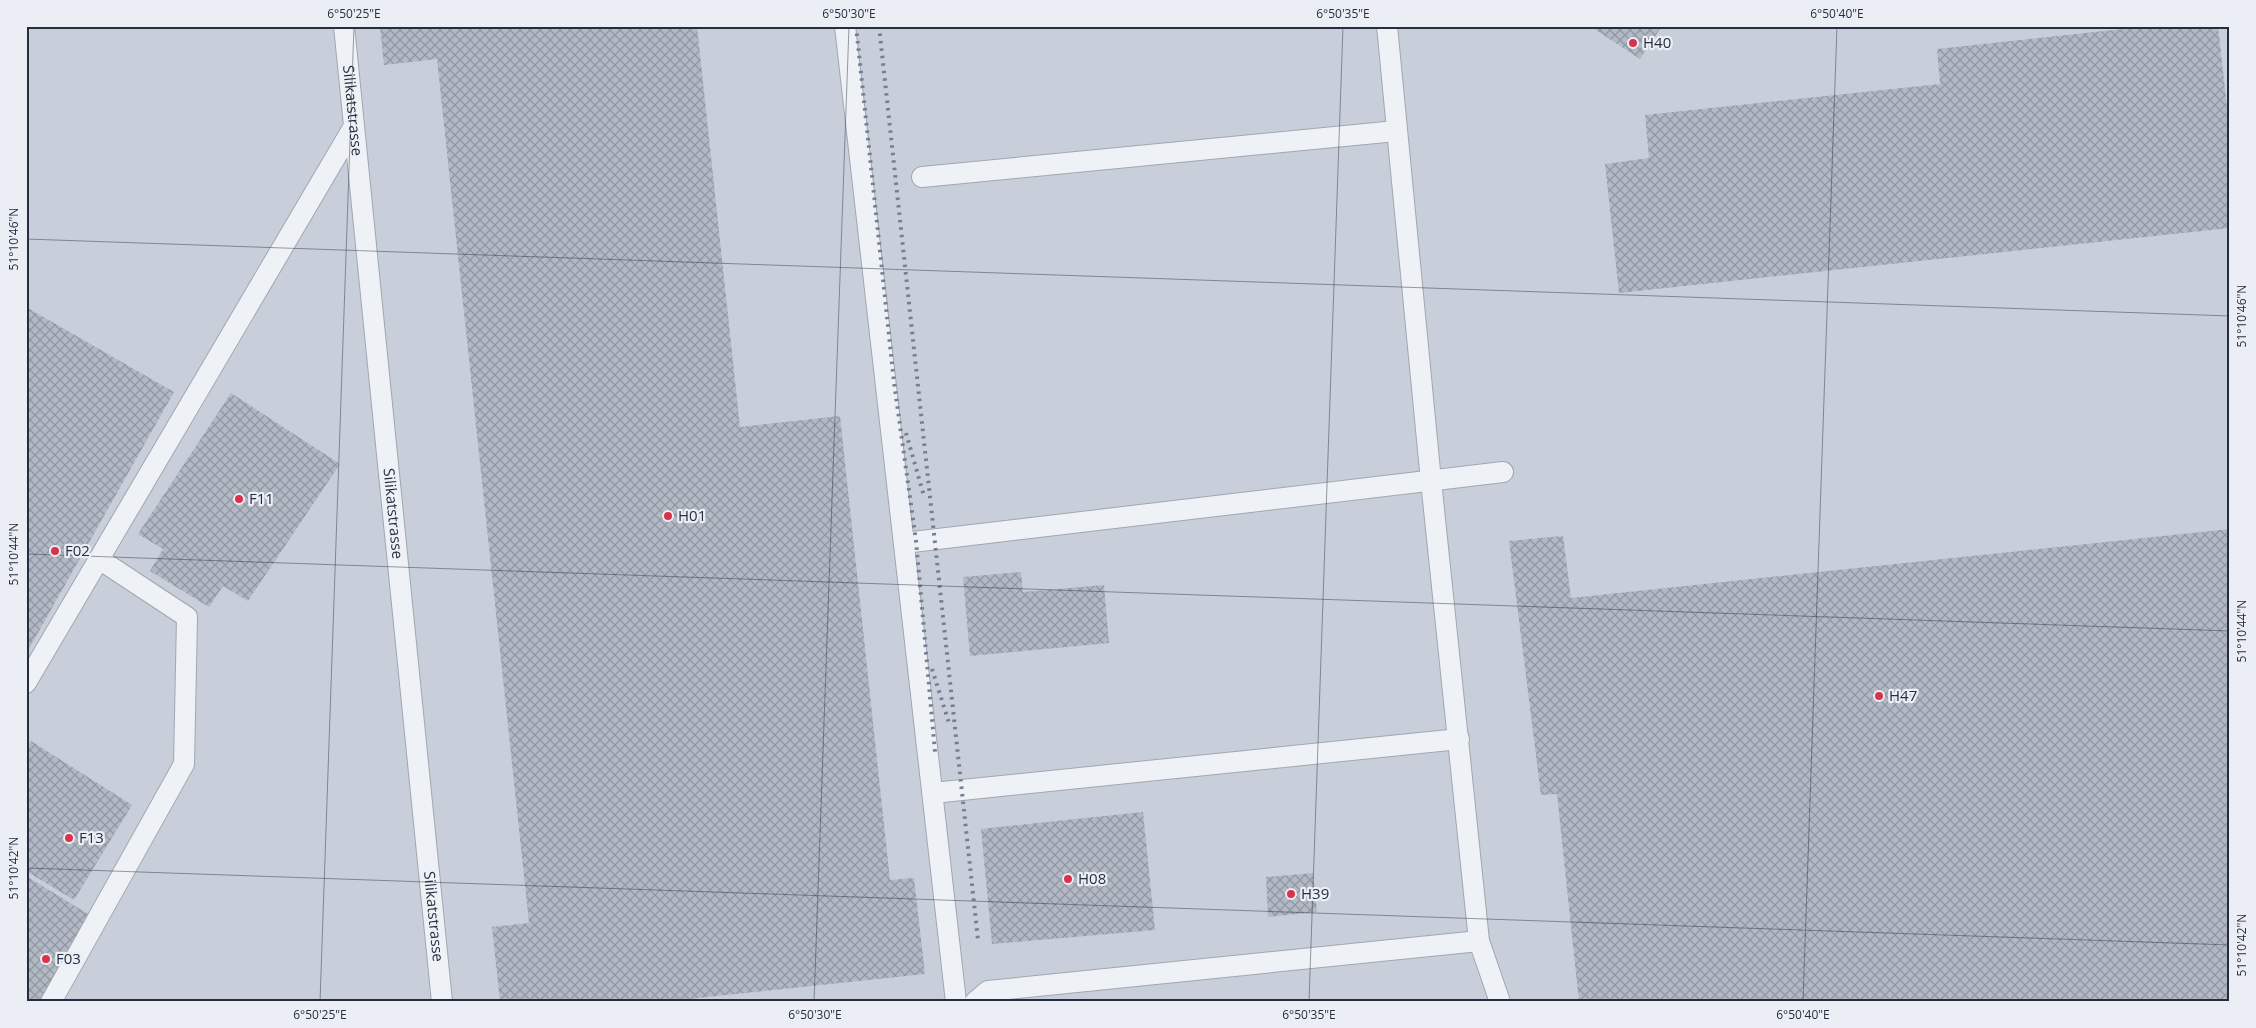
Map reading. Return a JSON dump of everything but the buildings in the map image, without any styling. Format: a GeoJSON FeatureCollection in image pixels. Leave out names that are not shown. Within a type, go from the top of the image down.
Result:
{"type":"FeatureCollection","features":[{"type":"Feature","properties":{"kind":"lane","name":"Silikatstrasse"},"geometry":{"type":"LineString","coordinates":[[344,26],[442,1002]]}},
{"type":"Feature","properties":{"kind":"lane"},"geometry":{"type":"LineString","coordinates":[[845,26],[956,1002]]}},
{"type":"Feature","properties":{"kind":"lane"},"geometry":{"type":"LineString","coordinates":[[1387,26],[1431,481],[1479,941],[1500,1002]]}},
{"type":"Feature","properties":{"kind":"lane"},"geometry":{"type":"LineString","coordinates":[[26,683],[354,126]]}},
{"type":"Feature","properties":{"kind":"lane"},"geometry":{"type":"LineString","coordinates":[[922,177],[1396,131]]}},
{"type":"Feature","properties":{"kind":"lane"},"geometry":{"type":"LineString","coordinates":[[904,543],[1502,472]]}},
{"type":"Feature","properties":{"kind":"lane"},"geometry":{"type":"LineString","coordinates":[[51,1002],[184,764],[187,617],[99,559]]}},
{"type":"Feature","properties":{"kind":"lane"},"geometry":{"type":"LineString","coordinates":[[933,793],[1459,739]]}},
{"type":"Feature","properties":{"kind":"lane"},"geometry":{"type":"LineString","coordinates":[[975,1002],[988,991],[1479,941]]}},
{"type":"Feature","properties":{"kind":"shaded area"},"geometry":{"type":"Polygon","coordinates":[[[26,26],[2230,26],[2230,1002],[26,1002],[26,26]]]}},
{"type":"Feature","properties":{"kind":"railway"},"geometry":{"type":"LineString","coordinates":[[856,26],[894,382],[916,541],[935,752]]}},
{"type":"Feature","properties":{"kind":"railway"},"geometry":{"type":"LineString","coordinates":[[879,26],[978,940]]}},
{"type":"Feature","properties":{"kind":"railway"},"geometry":{"type":"LineString","coordinates":[[906,433],[924,496]]}},
{"type":"Feature","properties":{"kind":"railway"},"geometry":{"type":"LineString","coordinates":[[932,669],[950,726]]}},
{"type":"Feature","properties":{"kind":"place","name":"H40"},"geometry":{"type":"Point","coordinates":[1633,43]}},
{"type":"Feature","properties":{"kind":"place","name":"F11"},"geometry":{"type":"Point","coordinates":[239,499]}},
{"type":"Feature","properties":{"kind":"place","name":"H01"},"geometry":{"type":"Point","coordinates":[668,516]}},
{"type":"Feature","properties":{"kind":"place","name":"F02"},"geometry":{"type":"Point","coordinates":[55,551]}},
{"type":"Feature","properties":{"kind":"place","name":"H47"},"geometry":{"type":"Point","coordinates":[1879,696]}},
{"type":"Feature","properties":{"kind":"place","name":"F13"},"geometry":{"type":"Point","coordinates":[69,838]}},
{"type":"Feature","properties":{"kind":"place","name":"H08"},"geometry":{"type":"Point","coordinates":[1068,879]}},
{"type":"Feature","properties":{"kind":"place","name":"H39"},"geometry":{"type":"Point","coordinates":[1291,894]}},
{"type":"Feature","properties":{"kind":"place","name":"F03"},"geometry":{"type":"Point","coordinates":[46,959]}}]}
